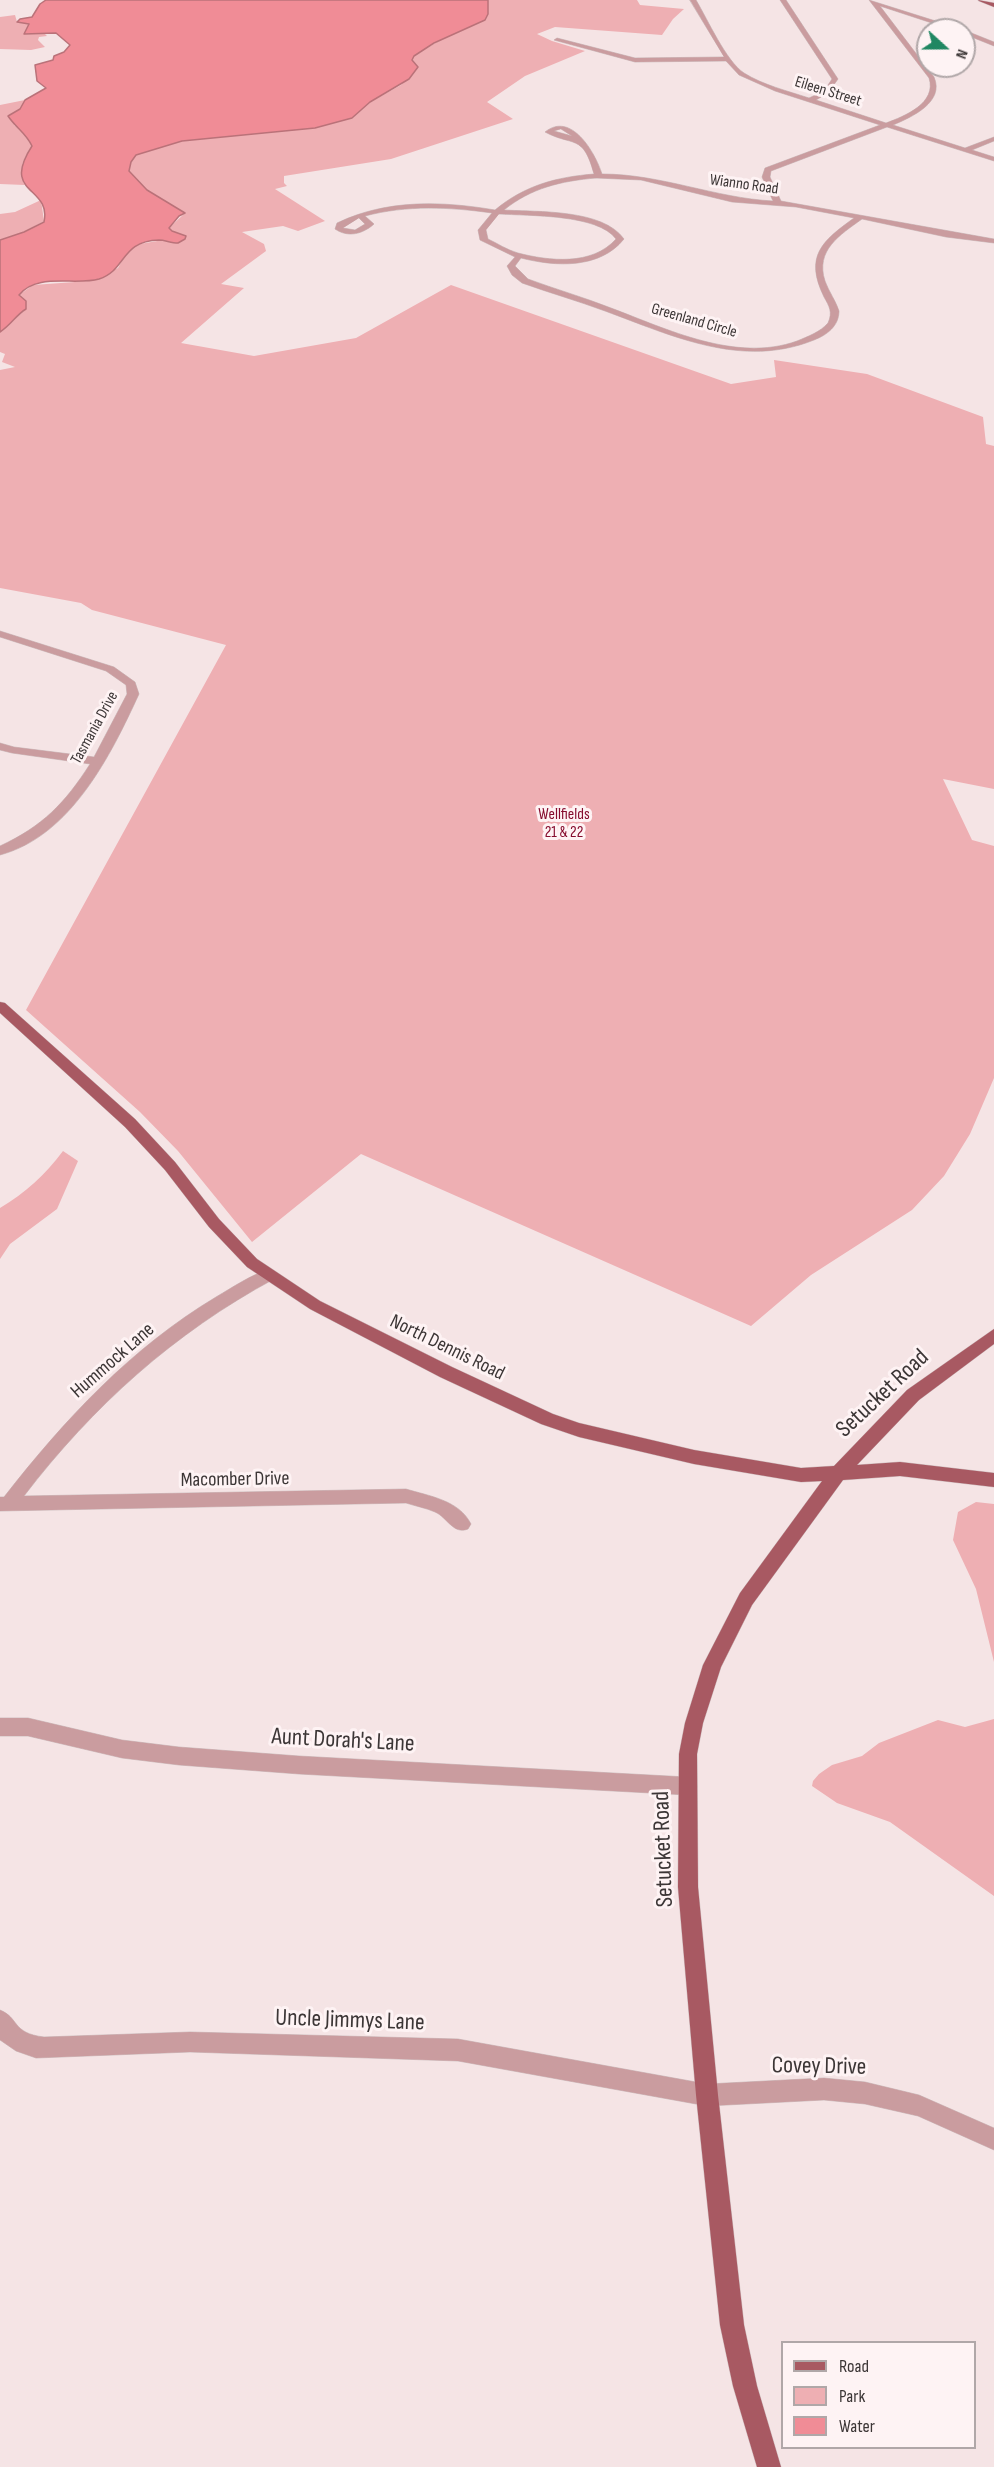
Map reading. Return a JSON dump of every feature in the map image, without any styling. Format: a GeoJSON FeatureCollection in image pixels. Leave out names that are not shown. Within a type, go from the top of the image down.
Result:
{"type":"FeatureCollection","features":[{"type":"Feature","properties":{"kind":"main road"},"geometry":{"type":"LineString","coordinates":[[981,0],[994,5]]}},
{"type":"Feature","properties":{"kind":"main road","name":"North Dennis Road"},"geometry":{"type":"LineString","coordinates":[[0,1006],[130,1123],[170,1167],[214,1223],[252,1263],[315,1305],[403,1351],[547,1419],[579,1430],[750,1467],[801,1475],[900,1469],[994,1480]]}},
{"type":"Feature","properties":{"kind":"main road","name":"Setucket Road"},"geometry":{"type":"LineString","coordinates":[[770,2467],[745,2386],[732,2325],[707,2095],[688,1887],[688,1754],[694,1723],[712,1665],[746,1599],[837,1474],[913,1395],[994,1335]]}},
{"type":"Feature","properties":{"kind":"street","name":"Eileen Street"},"geometry":{"type":"LineString","coordinates":[[693,0],[728,59],[747,78],[809,101],[994,159]]}},
{"type":"Feature","properties":{"kind":"street"},"geometry":{"type":"LineString","coordinates":[[783,0],[835,79],[826,92],[809,101]]}},
{"type":"Feature","properties":{"kind":"street"},"geometry":{"type":"LineString","coordinates":[[872,1],[923,18]]}},
{"type":"Feature","properties":{"kind":"street"},"geometry":{"type":"LineString","coordinates":[[778,203],[766,177],[768,170],[902,119],[921,108],[931,97],[934,84],[926,68],[872,1]]}},
{"type":"Feature","properties":{"kind":"street"},"geometry":{"type":"LineString","coordinates":[[976,37],[994,44]]}},
{"type":"Feature","properties":{"kind":"street"},"geometry":{"type":"LineString","coordinates":[[557,40],[635,60],[728,59]]}},
{"type":"Feature","properties":{"kind":"street"},"geometry":{"type":"LineString","coordinates":[[965,150],[994,139]]}},
{"type":"Feature","properties":{"kind":"street"},"geometry":{"type":"LineString","coordinates":[[578,140],[593,156],[599,177]]}},
{"type":"Feature","properties":{"kind":"street","name":"Wianno Road"},"geometry":{"type":"LineString","coordinates":[[360,215],[394,207],[430,205],[497,212],[592,221],[609,227],[620,237],[613,249],[587,259],[562,261],[519,255],[484,240],[482,230],[497,212],[509,201],[532,188],[565,180],[599,177],[660,182],[730,200],[804,206],[994,241]]}},
{"type":"Feature","properties":{"kind":"street","name":"Greenland Circle"},"geometry":{"type":"LineString","coordinates":[[519,255],[511,266],[515,273],[525,281],[551,291],[669,332],[715,345],[752,351],[775,349],[798,345],[819,335],[830,326],[835,318],[835,310],[821,283],[817,267],[820,252],[833,237],[860,218]]}},
{"type":"Feature","properties":{"kind":"street","name":"Tasmania Drive"},"geometry":{"type":"LineString","coordinates":[[0,634],[110,669],[131,684],[133,694],[83,783],[50,822],[18,842],[0,850]]}},
{"type":"Feature","properties":{"kind":"street"},"geometry":{"type":"LineString","coordinates":[[1,650],[14,640]]}},
{"type":"Feature","properties":{"kind":"street"},"geometry":{"type":"LineString","coordinates":[[0,746],[12,750],[97,761]]}},
{"type":"Feature","properties":{"kind":"street","name":"Hummock Lane"},"geometry":{"type":"LineString","coordinates":[[3,1504],[63,1435],[116,1382],[180,1330],[231,1294],[269,1275]]}},
{"type":"Feature","properties":{"kind":"street","name":"Macomber Drive"},"geometry":{"type":"LineString","coordinates":[[3,1504],[406,1496],[442,1507],[462,1524]]}},
{"type":"Feature","properties":{"kind":"street","name":"Aunt Dorah's Lane"},"geometry":{"type":"LineString","coordinates":[[0,1727],[28,1727],[122,1749],[179,1756],[299,1765],[687,1786]]}},
{"type":"Feature","properties":{"kind":"street","name":"Uncle Jimmys Lane"},"geometry":{"type":"LineString","coordinates":[[0,2020],[5,2031],[15,2040],[28,2046],[44,2048],[190,2042],[458,2050],[707,2095]]}},
{"type":"Feature","properties":{"kind":"street","name":"Covey Drive"},"geometry":{"type":"LineString","coordinates":[[707,2095],[824,2089],[865,2093],[918,2106],[994,2139]]}},
{"type":"Feature","properties":{"kind":"green space","name":"Wellfields 21 & 22"},"geometry":{"type":"Polygon","coordinates":[[[488,0],[637,0],[640,5],[684,9],[673,19],[662,35],[555,27],[537,34],[585,51],[525,76],[487,102],[513,119],[391,159],[284,176],[284,183],[287,186],[275,189],[325,221],[298,231],[283,226],[242,232],[264,244],[266,251],[221,284],[244,288],[181,343],[254,356],[356,338],[451,285],[731,384],[776,377],[774,360],[867,374],[983,417],[986,444],[994,446],[994,789],[943,779],[972,840],[994,846],[994,1078],[970,1134],[944,1176],[912,1210],[811,1275],[751,1326],[361,1154],[252,1242],[178,1151],[140,1112],[26,1010],[226,645],[92,610],[81,603],[0,588],[0,370],[15,367],[2,362],[5,354],[0,352],[0,332],[26,309],[19,295],[33,285],[89,281],[118,268],[128,250],[140,244],[163,240],[169,242],[172,231],[169,228],[185,213],[147,190],[129,171],[136,155],[182,141],[315,128],[351,118],[370,102],[401,85],[418,67],[412,60],[414,56],[447,36],[487,6],[488,0]]]}},
{"type":"Feature","properties":{"kind":"green space"},"geometry":{"type":"Polygon","coordinates":[[[15,15],[17,22],[29,24],[25,34],[44,33],[47,36],[39,37],[38,40],[45,47],[31,50],[0,49],[0,17],[15,15]]]}},
{"type":"Feature","properties":{"kind":"green space"},"geometry":{"type":"Polygon","coordinates":[[[25,100],[14,125],[27,135],[32,146],[21,170],[25,185],[0,184],[0,105],[25,100]]]}},
{"type":"Feature","properties":{"kind":"green space"},"geometry":{"type":"Polygon","coordinates":[[[41,200],[44,221],[24,232],[0,240],[0,214],[15,212],[41,200]]]}},
{"type":"Feature","properties":{"kind":"green space"},"geometry":{"type":"Polygon","coordinates":[[[63,1151],[78,1161],[57,1209],[10,1244],[0,1259],[0,1208],[34,1183],[63,1151]]]}},
{"type":"Feature","properties":{"kind":"green space"},"geometry":{"type":"Polygon","coordinates":[[[976,1502],[994,1504],[994,1662],[976,1589],[953,1540],[958,1512],[976,1502]]]}},
{"type":"Feature","properties":{"kind":"green space"},"geometry":{"type":"Polygon","coordinates":[[[994,1719],[994,1896],[890,1822],[837,1803],[812,1786],[819,1774],[832,1765],[862,1756],[879,1743],[938,1720],[965,1727],[994,1719]]]}},
{"type":"Feature","properties":{"kind":"water"},"geometry":{"type":"Polygon","coordinates":[[[46,0],[488,0],[488,14],[485,20],[434,43],[414,56],[412,60],[418,67],[409,79],[370,102],[352,118],[315,128],[182,141],[136,155],[129,171],[147,190],[185,213],[179,216],[169,228],[186,236],[185,239],[178,243],[159,240],[137,245],[115,269],[99,279],[46,282],[27,288],[19,295],[26,301],[26,309],[0,332],[0,240],[44,222],[41,202],[24,182],[22,173],[24,162],[32,146],[8,116],[20,109],[25,100],[46,88],[37,81],[35,65],[53,60],[54,56],[64,52],[70,45],[56,33],[24,34],[29,24],[17,22],[20,19],[32,17],[40,4],[46,0]]]}}]}
